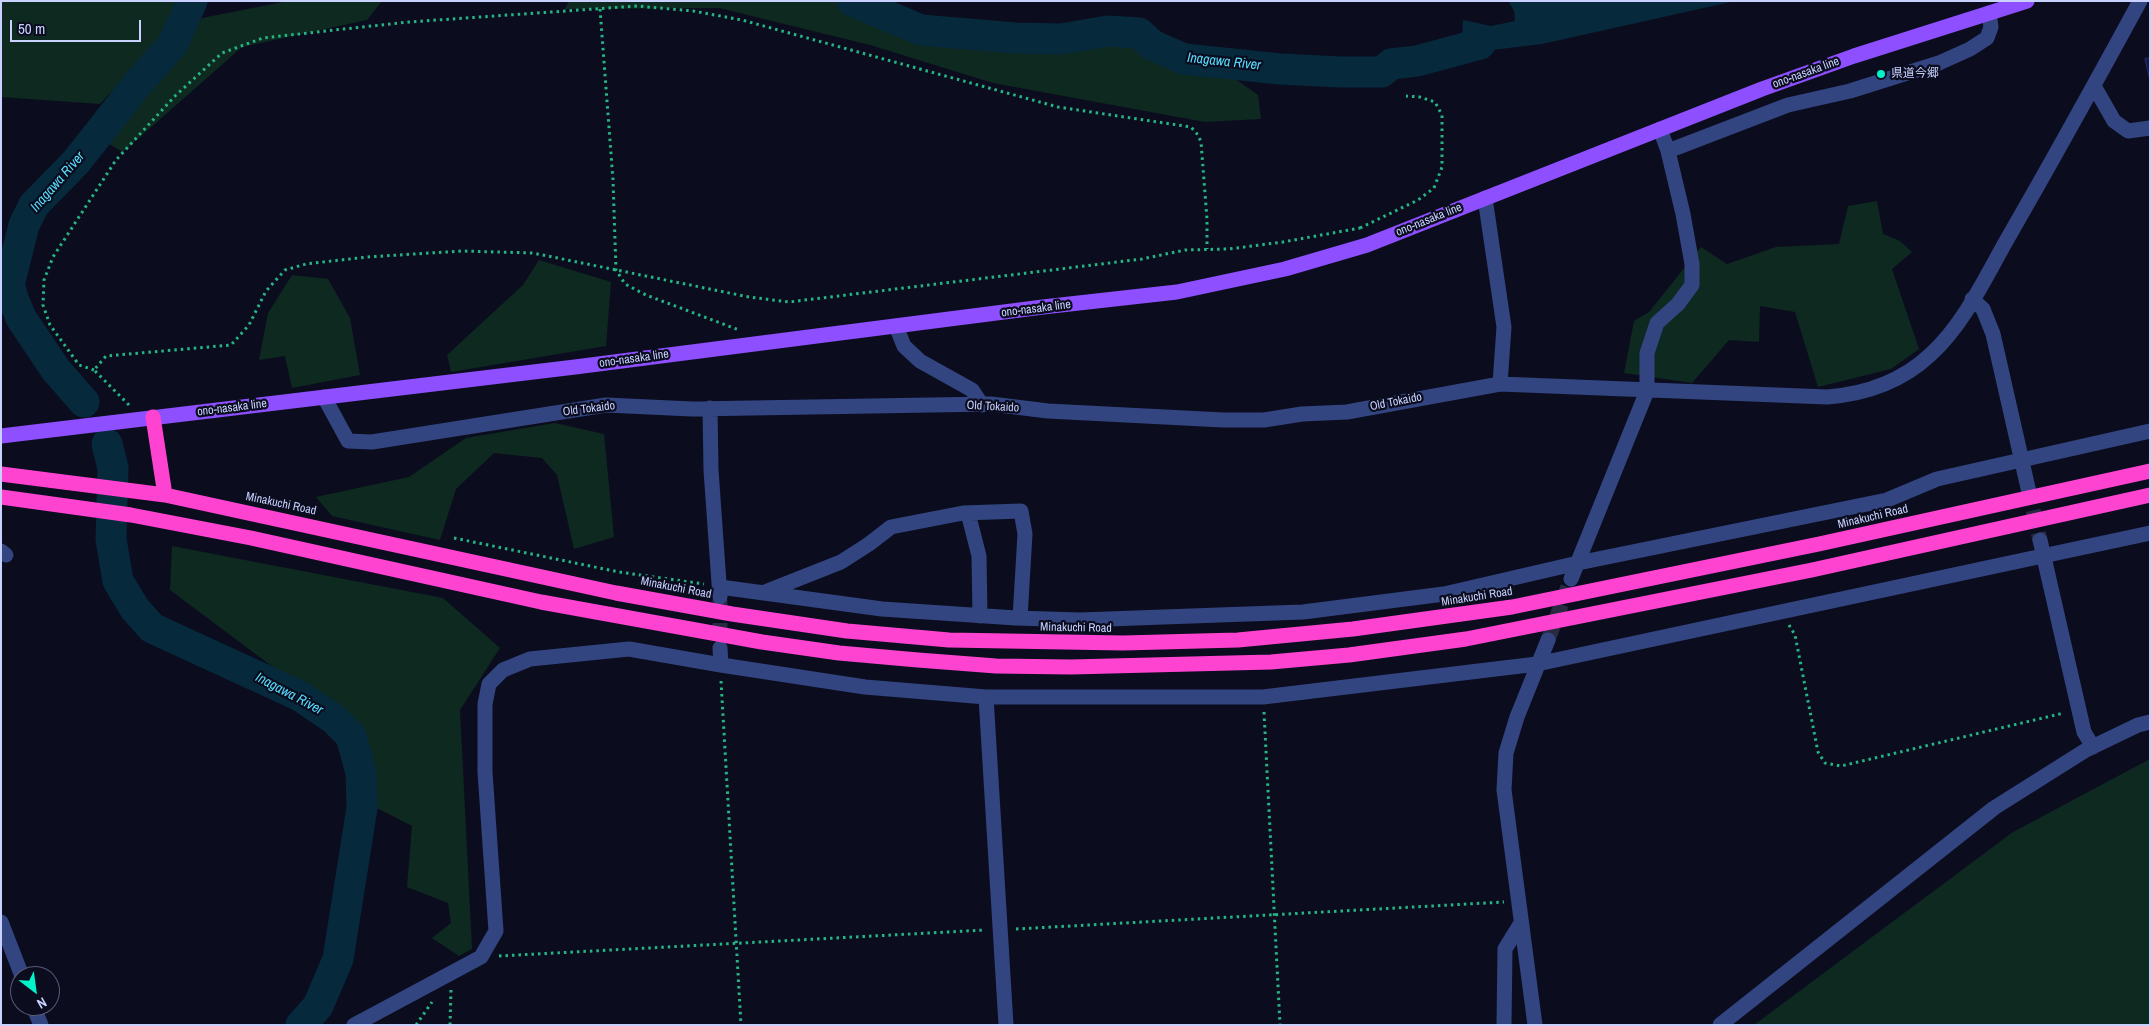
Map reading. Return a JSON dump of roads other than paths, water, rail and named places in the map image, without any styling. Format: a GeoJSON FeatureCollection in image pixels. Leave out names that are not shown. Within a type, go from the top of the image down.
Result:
{"type":"FeatureCollection","features":[{"type":"Feature","properties":{"kind":"highway"},"geometry":{"type":"LineString","coordinates":[[153,417],[165,495]]}},
{"type":"Feature","properties":{"kind":"highway","name":"Minakuchi Road"},"geometry":{"type":"LineString","coordinates":[[1,474],[165,495],[616,592],[732,614],[847,630],[949,640],[1123,644],[1238,640],[1353,629],[1512,607],[1809,546],[2150,471]]}},
{"type":"Feature","properties":{"kind":"highway"},"geometry":{"type":"LineString","coordinates":[[1,497],[131,515],[251,538],[541,602],[742,639],[839,653],[918,660],[996,666],[1071,667],[1271,662],[1349,655],[1466,639],[1812,570],[2150,495]]}},
{"type":"Feature","properties":{"kind":"main road","name":"ono-nasaka line"},"geometry":{"type":"LineString","coordinates":[[1,436],[1177,292],[1285,269],[1367,245],[1660,129],[1854,56],[2027,1]]}},
{"type":"Feature","properties":{"kind":"street","name":"Old Tokaido"},"geometry":{"type":"LineString","coordinates":[[324,397],[348,441],[372,442],[606,405],[710,408],[982,404],[1178,419],[1264,420],[1302,414],[1347,412],[1500,384],[1827,398],[1853,395],[1885,385],[1913,368],[1948,337],[1972,299],[2094,86],[2140,1]]}},
{"type":"Feature","properties":{"kind":"street"},"geometry":{"type":"LineString","coordinates":[[1668,150],[1788,105],[1850,91],[1939,63],[1970,49],[1986,38],[1991,27],[1989,13]]}},
{"type":"Feature","properties":{"kind":"street"},"geometry":{"type":"LineString","coordinates":[[2094,86],[2114,121],[2128,131],[2150,128]]}},
{"type":"Feature","properties":{"kind":"street"},"geometry":{"type":"LineString","coordinates":[[1571,579],[1647,391],[1647,353],[1657,324],[1678,304],[1692,285],[1692,264],[1683,214],[1668,150],[1660,129]]}},
{"type":"Feature","properties":{"kind":"street"},"geometry":{"type":"LineString","coordinates":[[1485,198],[1504,327],[1500,384]]}},
{"type":"Feature","properties":{"kind":"street"},"geometry":{"type":"LineString","coordinates":[[1972,299],[1982,310],[1993,334],[2028,488]]}},
{"type":"Feature","properties":{"kind":"street"},"geometry":{"type":"LineString","coordinates":[[896,326],[904,346],[920,361],[972,390],[982,404]]}},
{"type":"Feature","properties":{"kind":"street"},"geometry":{"type":"LineString","coordinates":[[710,408],[711,470],[720,592],[764,593],[882,609],[980,616],[1080,620],[1303,612],[1444,594],[1578,563],[1887,500],[1937,479],[2150,432]]}},
{"type":"Feature","properties":{"kind":"street"},"geometry":{"type":"LineString","coordinates":[[764,593],[841,562],[891,527],[968,513],[1021,511],[1025,534],[1023,600],[1020,618]]}},
{"type":"Feature","properties":{"kind":"street"},"geometry":{"type":"LineString","coordinates":[[968,513],[978,556],[980,616]]}},
{"type":"Feature","properties":{"kind":"street"},"geometry":{"type":"LineString","coordinates":[[354,1025],[481,957],[496,931],[485,772],[485,704],[489,684],[503,670],[530,660],[629,648],[721,666],[865,687],[986,697],[1263,697],[1537,664],[1781,612],[2042,547],[2150,533]]}},
{"type":"Feature","properties":{"kind":"street"},"geometry":{"type":"LineString","coordinates":[[2042,547],[2084,732],[2093,747]]}},
{"type":"Feature","properties":{"kind":"street"},"geometry":{"type":"LineString","coordinates":[[1535,1025],[1504,790],[1506,753],[1537,664],[1548,640]]}},
{"type":"Feature","properties":{"kind":"street"},"geometry":{"type":"LineString","coordinates":[[720,648],[721,666]]}},
{"type":"Feature","properties":{"kind":"street"},"geometry":{"type":"LineString","coordinates":[[986,697],[1006,1025]]}},
{"type":"Feature","properties":{"kind":"street"},"geometry":{"type":"LineString","coordinates":[[1720,1025],[1994,808],[2093,747],[2138,725],[2150,722]]}},
{"type":"Feature","properties":{"kind":"street"},"geometry":{"type":"LineString","coordinates":[[1,922],[18,966]]}},
{"type":"Feature","properties":{"kind":"street"},"geometry":{"type":"LineString","coordinates":[[1504,1025],[1506,949],[1521,922]]}},
{"type":"Feature","properties":{"kind":"water"},"geometry":{"type":"Polygon","coordinates":[[[1508,1],[1735,1],[1542,44],[1435,57],[1462,39],[1463,20],[1491,26],[1515,21],[1514,11],[1508,1]]]}},
{"type":"Feature","properties":{"kind":"waterway","name":"Inagawa River"},"geometry":{"type":"LineString","coordinates":[[84,402],[56,370],[21,318],[13,298],[9,285],[24,225],[34,205],[76,162],[139,82],[173,44],[192,1]]}},
{"type":"Feature","properties":{"kind":"waterway","name":"Inagawa River"},"geometry":{"type":"LineString","coordinates":[[852,1],[921,30],[1015,38],[1061,39],[1108,31],[1139,33],[1152,45],[1184,59],[1280,69],[1382,72],[1391,64],[1417,61],[1480,44]]}},
{"type":"Feature","properties":{"kind":"waterway","name":"Inagawa River"},"geometry":{"type":"LineString","coordinates":[[107,444],[113,468],[111,539],[118,581],[135,609],[152,628],[300,696],[334,719],[351,736],[361,773],[362,808],[338,959],[318,1006],[301,1025]]}},
{"type":"Feature","properties":{"kind":"tunnel"},"geometry":{"type":"LineString","coordinates":[[2028,488],[2040,540]]}},
{"type":"Feature","properties":{"kind":"tunnel"},"geometry":{"type":"LineString","coordinates":[[1548,640],[1568,587]]}},
{"type":"Feature","properties":{"kind":"tunnel"},"geometry":{"type":"LineString","coordinates":[[720,600],[720,647]]}},
{"type":"Feature","properties":{"kind":"place","name":"県道今郷"},"geometry":{"type":"Point","coordinates":[1881,74]}}]}
